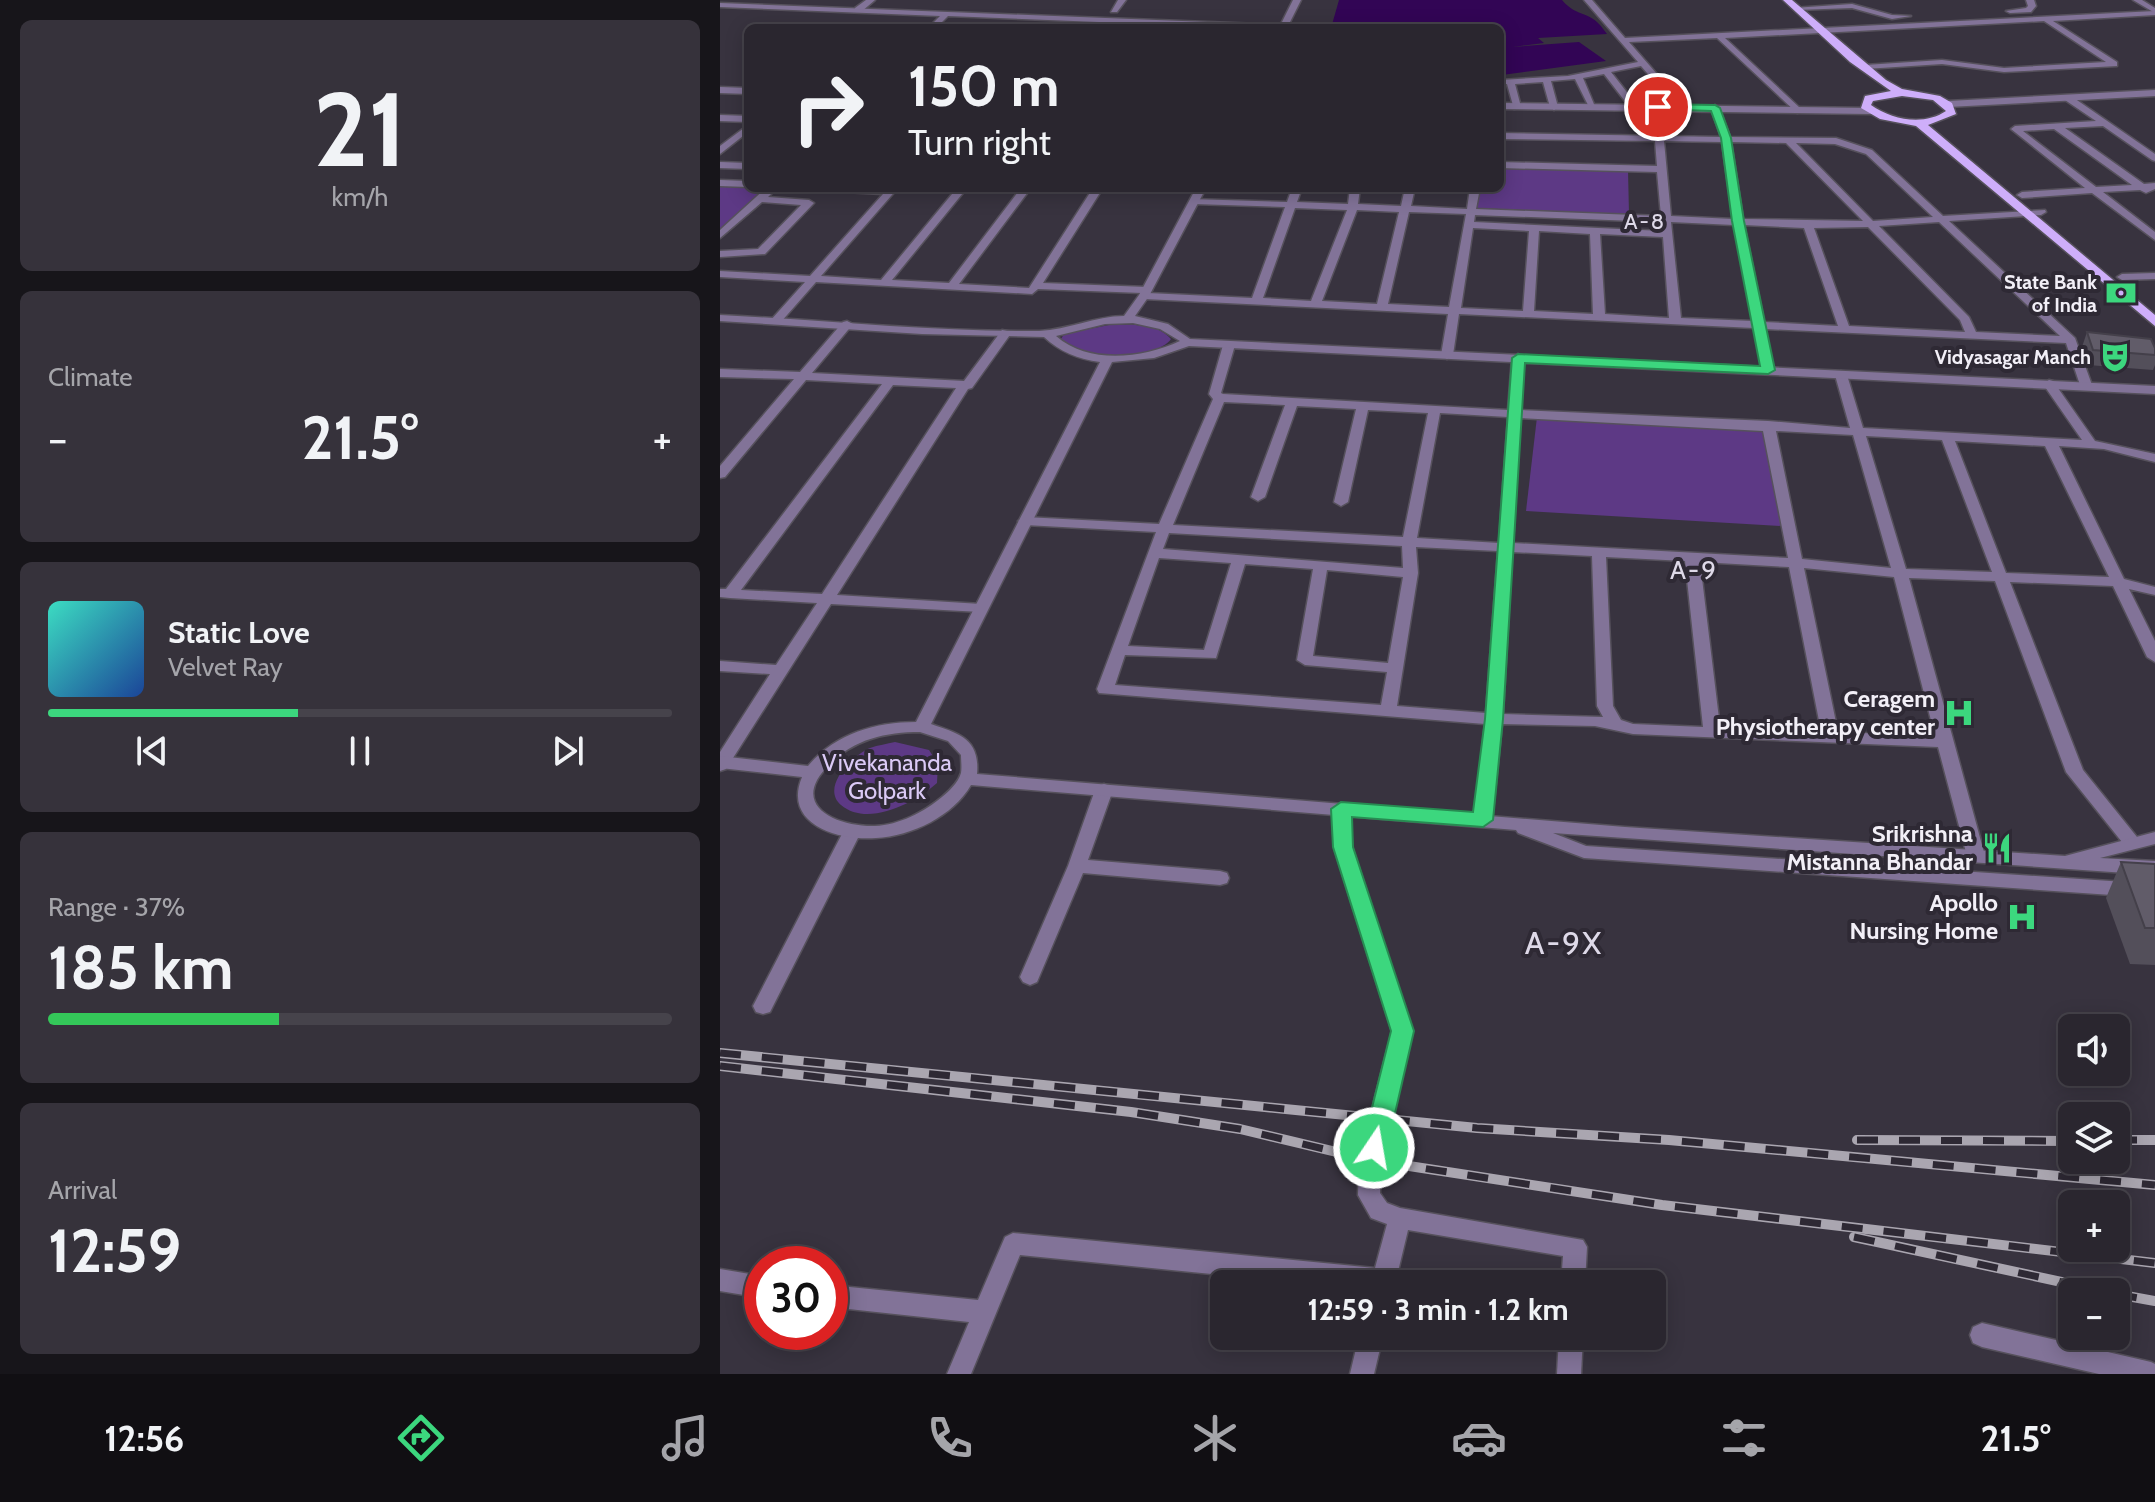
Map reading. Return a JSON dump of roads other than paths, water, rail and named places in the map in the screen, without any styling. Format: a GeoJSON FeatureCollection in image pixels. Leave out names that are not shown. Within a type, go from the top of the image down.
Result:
{"type":"FeatureCollection","features":[{"type":"Feature","properties":{"kind":"main road"},"geometry":{"type":"LineString","coordinates":[[1778,0],[1901,93]]}},
{"type":"Feature","properties":{"kind":"main road"},"geometry":{"type":"LineString","coordinates":[[1787,0],[1888,93]]}},
{"type":"Feature","properties":{"kind":"main road"},"geometry":{"type":"LineString","coordinates":[[1888,93],[1927,96],[1952,108],[1949,116],[1918,122],[1892,119],[1870,111],[1865,102],[1888,93]]}},
{"type":"Feature","properties":{"kind":"main road"},"geometry":{"type":"LineString","coordinates":[[1934,121],[2022,195],[2034,212],[2155,322]]}},
{"type":"Feature","properties":{"kind":"main road"},"geometry":{"type":"LineString","coordinates":[[1918,122],[2155,303]]}},
{"type":"Feature","properties":{"kind":"street"},"geometry":{"type":"LineString","coordinates":[[858,10],[871,0]]}},
{"type":"Feature","properties":{"kind":"street"},"geometry":{"type":"LineString","coordinates":[[1100,24],[1122,0]]}},
{"type":"Feature","properties":{"kind":"street"},"geometry":{"type":"LineString","coordinates":[[1285,24],[1297,0]]}},
{"type":"Feature","properties":{"kind":"street"},"geometry":{"type":"LineString","coordinates":[[1588,0],[1681,107]]}},
{"type":"Feature","properties":{"kind":"street"},"geometry":{"type":"LineString","coordinates":[[1797,8],[1852,6],[1892,17],[2028,10],[2032,6],[2030,0]]}},
{"type":"Feature","properties":{"kind":"street"},"geometry":{"type":"LineString","coordinates":[[2137,0],[2155,12]]}},
{"type":"Feature","properties":{"kind":"street"},"geometry":{"type":"LineString","coordinates":[[721,3],[775,2]]}},
{"type":"Feature","properties":{"kind":"street"},"geometry":{"type":"LineString","coordinates":[[721,3],[1206,24]]}},
{"type":"Feature","properties":{"kind":"street"},"geometry":{"type":"LineString","coordinates":[[936,13],[944,5],[1114,10]]}},
{"type":"Feature","properties":{"kind":"street"},"geometry":{"type":"LineString","coordinates":[[1622,40],[2155,12]]}},
{"type":"Feature","properties":{"kind":"street"},"geometry":{"type":"LineString","coordinates":[[936,24],[947,13]]}},
{"type":"Feature","properties":{"kind":"street"},"geometry":{"type":"LineString","coordinates":[[1865,67],[1942,62],[2004,70],[2114,64],[2046,19]]}},
{"type":"Feature","properties":{"kind":"street"},"geometry":{"type":"LineString","coordinates":[[1719,36],[1797,110]]}},
{"type":"Feature","properties":{"kind":"street"},"geometry":{"type":"LineString","coordinates":[[1504,82],[1578,76],[1642,64]]}},
{"type":"Feature","properties":{"kind":"street"},"geometry":{"type":"LineString","coordinates":[[1606,71],[1634,107]]}},
{"type":"Feature","properties":{"kind":"street"},"geometry":{"type":"LineString","coordinates":[[1578,76],[1593,107]]}},
{"type":"Feature","properties":{"kind":"street"},"geometry":{"type":"LineString","coordinates":[[1546,79],[1554,107]]}},
{"type":"Feature","properties":{"kind":"street"},"geometry":{"type":"LineString","coordinates":[[1511,82],[1517,107]]}},
{"type":"Feature","properties":{"kind":"street"},"geometry":{"type":"LineString","coordinates":[[720,97],[724,90],[744,91]]}},
{"type":"Feature","properties":{"kind":"street"},"geometry":{"type":"LineString","coordinates":[[1948,104],[2155,93]]}},
{"type":"Feature","properties":{"kind":"street"},"geometry":{"type":"LineString","coordinates":[[2068,98],[2155,158]]}},
{"type":"Feature","properties":{"kind":"street"},"geometry":{"type":"LineString","coordinates":[[1504,106],[1870,111]]}},
{"type":"Feature","properties":{"kind":"street"},"geometry":{"type":"LineString","coordinates":[[1715,108],[1726,138],[1738,221],[1768,370]]}},
{"type":"Feature","properties":{"kind":"street"},"geometry":{"type":"LineString","coordinates":[[720,118],[744,119]]}},
{"type":"Feature","properties":{"kind":"street"},"geometry":{"type":"LineString","coordinates":[[2105,123],[2015,129],[2155,237]]}},
{"type":"Feature","properties":{"kind":"street"},"geometry":{"type":"LineString","coordinates":[[2056,126],[2155,196]]}},
{"type":"Feature","properties":{"kind":"street"},"geometry":{"type":"LineString","coordinates":[[720,151],[744,132]]}},
{"type":"Feature","properties":{"kind":"street"},"geometry":{"type":"LineString","coordinates":[[1504,138],[1596,167],[1661,169]]}},
{"type":"Feature","properties":{"kind":"street"},"geometry":{"type":"LineString","coordinates":[[1659,138],[1675,319]]}},
{"type":"Feature","properties":{"kind":"street"},"geometry":{"type":"LineString","coordinates":[[1504,164],[1540,151],[1659,138],[1836,141],[1869,152],[2071,340],[2086,385]]}},
{"type":"Feature","properties":{"kind":"street"},"geometry":{"type":"LineString","coordinates":[[1788,140],[1965,319],[1971,333]]}},
{"type":"Feature","properties":{"kind":"street"},"geometry":{"type":"LineString","coordinates":[[1596,146],[1596,167]]}},
{"type":"Feature","properties":{"kind":"street"},"geometry":{"type":"LineString","coordinates":[[720,165],[744,166]]}},
{"type":"Feature","properties":{"kind":"street"},"geometry":{"type":"LineString","coordinates":[[720,183],[744,184]]}},
{"type":"Feature","properties":{"kind":"street"},"geometry":{"type":"LineString","coordinates":[[2022,195],[2155,186]]}},
{"type":"Feature","properties":{"kind":"street"},"geometry":{"type":"LineString","coordinates":[[720,235],[767,192]]}},
{"type":"Feature","properties":{"kind":"street"},"geometry":{"type":"LineString","coordinates":[[776,321],[890,192]]}},
{"type":"Feature","properties":{"kind":"street"},"geometry":{"type":"LineString","coordinates":[[884,283],[959,192]]}},
{"type":"Feature","properties":{"kind":"street"},"geometry":{"type":"LineString","coordinates":[[952,286],[1023,192]]}},
{"type":"Feature","properties":{"kind":"street"},"geometry":{"type":"LineString","coordinates":[[720,274],[1032,291],[1095,192]]}},
{"type":"Feature","properties":{"kind":"street"},"geometry":{"type":"LineString","coordinates":[[1127,319],[1145,293],[1199,192]]}},
{"type":"Feature","properties":{"kind":"street"},"geometry":{"type":"LineString","coordinates":[[1257,300],[1295,192]]}},
{"type":"Feature","properties":{"kind":"street"},"geometry":{"type":"LineString","coordinates":[[1316,302],[1353,207],[1355,192]]}},
{"type":"Feature","properties":{"kind":"street"},"geometry":{"type":"LineString","coordinates":[[1382,305],[1409,192]]}},
{"type":"Feature","properties":{"kind":"street"},"geometry":{"type":"LineString","coordinates":[[1447,355],[1474,192]]}},
{"type":"Feature","properties":{"kind":"street"},"geometry":{"type":"LineString","coordinates":[[720,254],[761,252],[809,203],[759,199]]}},
{"type":"Feature","properties":{"kind":"street"},"geometry":{"type":"LineString","coordinates":[[1194,201],[1808,224],[1874,224],[2034,212]]}},
{"type":"Feature","properties":{"kind":"street"},"geometry":{"type":"LineString","coordinates":[[1808,224],[1844,327]]}},
{"type":"Feature","properties":{"kind":"street"},"geometry":{"type":"LineString","coordinates":[[1470,225],[1666,234]]}},
{"type":"Feature","properties":{"kind":"street"},"geometry":{"type":"LineString","coordinates":[[1528,312],[1534,229]]}},
{"type":"Feature","properties":{"kind":"street"},"geometry":{"type":"LineString","coordinates":[[1595,232],[1599,315]]}},
{"type":"Feature","properties":{"kind":"street"},"geometry":{"type":"LineString","coordinates":[[2122,277],[2155,276]]}},
{"type":"Feature","properties":{"kind":"street"},"geometry":{"type":"LineString","coordinates":[[1035,286],[1257,300],[1971,333],[2094,344]]}},
{"type":"Feature","properties":{"kind":"street"},"geometry":{"type":"LineString","coordinates":[[720,318],[1047,334],[1111,319],[1127,319],[1160,326],[1184,337],[1187,342]]}},
{"type":"Feature","properties":{"kind":"street"},"geometry":{"type":"LineString","coordinates":[[720,474],[847,324]]}},
{"type":"Feature","properties":{"kind":"street"},"geometry":{"type":"LineString","coordinates":[[720,373],[968,385],[1006,332]]}},
{"type":"Feature","properties":{"kind":"street"},"geometry":{"type":"LineString","coordinates":[[1047,334],[1064,348],[1096,358],[1153,353],[1187,342],[2155,390]]}},
{"type":"Feature","properties":{"kind":"street"},"geometry":{"type":"LineString","coordinates":[[1229,345],[1215,394],[1220,398],[2091,444],[2155,458]]}},
{"type":"Feature","properties":{"kind":"street"},"geometry":{"type":"LineString","coordinates":[[921,727],[1108,358]]}},
{"type":"Feature","properties":{"kind":"street"},"geometry":{"type":"LineString","coordinates":[[1483,820],[1494,719],[1518,358]]}},
{"type":"Feature","properties":{"kind":"street"},"geometry":{"type":"LineString","coordinates":[[1841,375],[1900,573],[1976,856]]}},
{"type":"Feature","properties":{"kind":"street"},"geometry":{"type":"LineString","coordinates":[[725,593],[890,381]]}},
{"type":"Feature","properties":{"kind":"street"},"geometry":{"type":"LineString","coordinates":[[2049,384],[2091,444]]}},
{"type":"Feature","properties":{"kind":"street"},"geometry":{"type":"LineString","coordinates":[[813,772],[721,763],[964,385]]}},
{"type":"Feature","properties":{"kind":"street"},"geometry":{"type":"LineString","coordinates":[[1220,398],[1154,553],[1105,689],[1494,719],[1595,721],[1633,729],[1945,742]]}},
{"type":"Feature","properties":{"kind":"street"},"geometry":{"type":"LineString","coordinates":[[1258,497],[1293,401]]}},
{"type":"Feature","properties":{"kind":"street"},"geometry":{"type":"LineString","coordinates":[[1341,502],[1363,405]]}},
{"type":"Feature","properties":{"kind":"street"},"geometry":{"type":"LineString","coordinates":[[1388,711],[1411,573],[1409,541],[1435,408]]}},
{"type":"Feature","properties":{"kind":"street"},"geometry":{"type":"LineString","coordinates":[[1768,425],[1831,738]]}},
{"type":"Feature","properties":{"kind":"street"},"geometry":{"type":"LineString","coordinates":[[1947,436],[2075,772],[2132,842]]}},
{"type":"Feature","properties":{"kind":"street"},"geometry":{"type":"LineString","coordinates":[[2050,442],[2155,657]]}},
{"type":"Feature","properties":{"kind":"street"},"geometry":{"type":"LineString","coordinates":[[1025,521],[1794,563],[1900,573],[2119,582],[2155,591]]}},
{"type":"Feature","properties":{"kind":"street"},"geometry":{"type":"LineString","coordinates":[[1154,553],[1411,573]]}},
{"type":"Feature","properties":{"kind":"street"},"geometry":{"type":"LineString","coordinates":[[1599,554],[1605,706],[1615,724]]}},
{"type":"Feature","properties":{"kind":"street"},"geometry":{"type":"LineString","coordinates":[[1120,650],[1210,655],[1239,559]]}},
{"type":"Feature","properties":{"kind":"street"},"geometry":{"type":"LineString","coordinates":[[1692,559],[1712,732]]}},
{"type":"Feature","properties":{"kind":"street"},"geometry":{"type":"LineString","coordinates":[[1321,565],[1305,660],[1393,668]]}},
{"type":"Feature","properties":{"kind":"street"},"geometry":{"type":"LineString","coordinates":[[725,593],[981,608]]}},
{"type":"Feature","properties":{"kind":"street"},"geometry":{"type":"LineString","coordinates":[[720,666],[781,670]]}},
{"type":"Feature","properties":{"kind":"street"},"geometry":{"type":"LineString","coordinates":[[921,727],[944,732],[961,744],[970,760],[968,779],[954,799],[930,817],[900,829],[852,832],[827,824],[811,810],[806,792],[813,772],[831,752],[858,737],[890,728],[921,727]]}},
{"type":"Feature","properties":{"kind":"street"},"geometry":{"type":"LineString","coordinates":[[968,779],[1503,822],[2155,868]]}},
{"type":"Feature","properties":{"kind":"street"},"geometry":{"type":"LineString","coordinates":[[1030,977],[1077,866],[1104,790]]}},
{"type":"Feature","properties":{"kind":"street"},"geometry":{"type":"LineString","coordinates":[[1341,809],[1343,847],[1402,1031],[1370,1160],[1369,1195],[1379,1211],[1400,1218],[1575,1247],[1574,1270]]}},
{"type":"Feature","properties":{"kind":"street"},"geometry":{"type":"LineString","coordinates":[[1503,822],[1584,852],[2155,891]]}},
{"type":"Feature","properties":{"kind":"street"},"geometry":{"type":"LineString","coordinates":[[763,1006],[852,832]]}},
{"type":"Feature","properties":{"kind":"street"},"geometry":{"type":"LineString","coordinates":[[2060,862],[2155,838]]}},
{"type":"Feature","properties":{"kind":"street"},"geometry":{"type":"LineString","coordinates":[[1077,866],[1220,878]]}},
{"type":"Feature","properties":{"kind":"street"},"geometry":{"type":"LineString","coordinates":[[1387,1270],[1400,1218]]}},
{"type":"Feature","properties":{"kind":"street"},"geometry":{"type":"LineString","coordinates":[[959,1374],[1013,1244],[1267,1270]]}},
{"type":"Feature","properties":{"kind":"street"},"geometry":{"type":"LineString","coordinates":[[720,1280],[744,1284]]}},
{"type":"Feature","properties":{"kind":"street"},"geometry":{"type":"LineString","coordinates":[[848,1298],[985,1312]]}},
{"type":"Feature","properties":{"kind":"street"},"geometry":{"type":"LineString","coordinates":[[1982,1335],[2151,1374]]}},
{"type":"Feature","properties":{"kind":"street"},"geometry":{"type":"LineString","coordinates":[[1362,1374],[1368,1350]]}},
{"type":"Feature","properties":{"kind":"street"},"geometry":{"type":"LineString","coordinates":[[1569,1374],[1570,1350]]}},
{"type":"Feature","properties":{"kind":"railway"},"geometry":{"type":"LineString","coordinates":[[720,1053],[1477,1128],[1669,1140],[2155,1185]]}},
{"type":"Feature","properties":{"kind":"railway"},"geometry":{"type":"LineString","coordinates":[[720,1066],[1131,1112],[1240,1129],[1370,1160],[1662,1205],[2155,1263]]}},
{"type":"Feature","properties":{"kind":"railway"},"geometry":{"type":"LineString","coordinates":[[1857,1140],[2058,1141]]}},
{"type":"Feature","properties":{"kind":"railway"},"geometry":{"type":"LineString","coordinates":[[2130,1140],[2155,1140]]}},
{"type":"Feature","properties":{"kind":"railway"},"geometry":{"type":"LineString","coordinates":[[1854,1237],[2058,1281]]}},
{"type":"Feature","properties":{"kind":"railway"},"geometry":{"type":"LineString","coordinates":[[2130,1297],[2155,1301]]}},
{"type":"Feature","properties":{"kind":"place","name":"State Bank of India"},"geometry":{"type":"Point","coordinates":[2121,293]}},
{"type":"Feature","properties":{"kind":"place","name":"Vidyasagar Manch"},"geometry":{"type":"Point","coordinates":[2115,357]}},
{"type":"Feature","properties":{"kind":"place","name":"Ceragem Physiotherapy center"},"geometry":{"type":"Point","coordinates":[1959,713]}},
{"type":"Feature","properties":{"kind":"place","name":"Srikrishna Mistanna Bhandar"},"geometry":{"type":"Point","coordinates":[1997,848]}},
{"type":"Feature","properties":{"kind":"place","name":"Apollo Nursing Home"},"geometry":{"type":"Point","coordinates":[2022,917]}},
{"type":"Feature","properties":{"kind":"district","name":"A-8"},"geometry":{"type":"Point","coordinates":[1645,221]}},
{"type":"Feature","properties":{"kind":"district","name":"A-9"},"geometry":{"type":"Point","coordinates":[1694,570]}},
{"type":"Feature","properties":{"kind":"district","name":"A-9X"},"geometry":{"type":"Point","coordinates":[1564,943]}},
{"type":"Feature","properties":{"kind":"park label","name":"Vivekananda Golpark"},"geometry":{"type":"Point","coordinates":[887,777]}}]}
